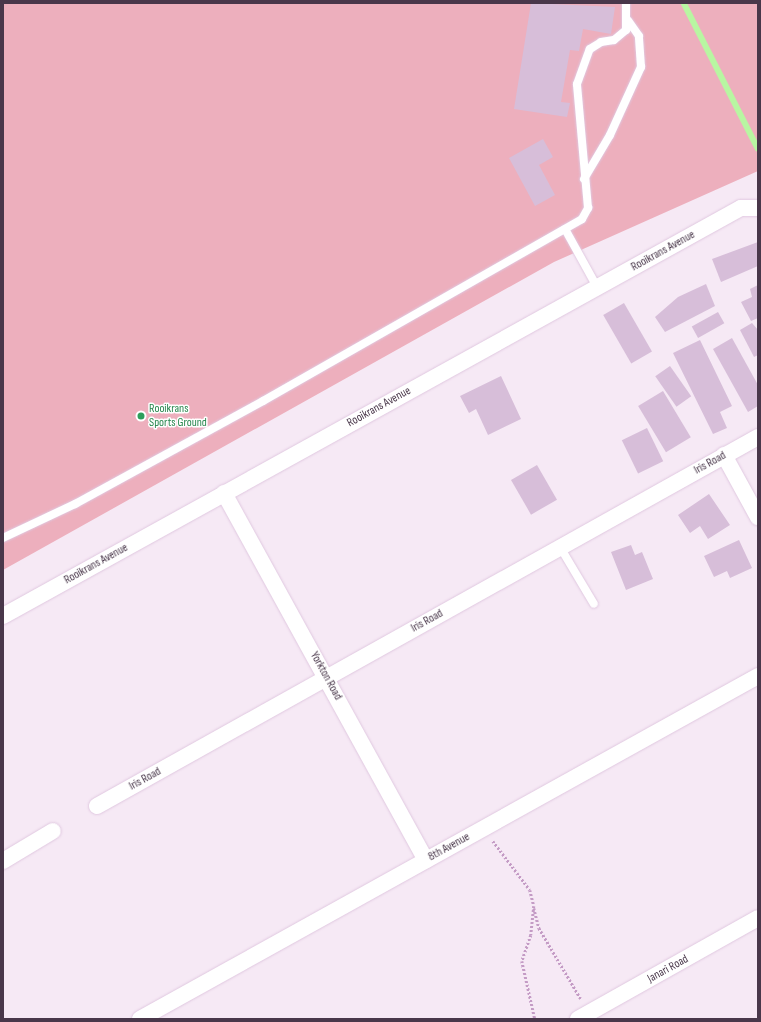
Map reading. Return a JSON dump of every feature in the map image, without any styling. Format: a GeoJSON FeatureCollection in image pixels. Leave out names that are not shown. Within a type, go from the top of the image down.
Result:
{"type":"FeatureCollection","features":[{"type":"Feature","properties":{"kind":"street","name":"Rooikrans Avenue"},"geometry":{"type":"LineString","coordinates":[[3,616],[741,208],[758,208]]}},
{"type":"Feature","properties":{"kind":"street","name":"Iris Road"},"geometry":{"type":"LineString","coordinates":[[97,806],[758,437]]}},
{"type":"Feature","properties":{"kind":"street"},"geometry":{"type":"LineString","coordinates":[[724,455],[758,517]]}},
{"type":"Feature","properties":{"kind":"street","name":"Yorkton Road"},"geometry":{"type":"LineString","coordinates":[[224,493],[426,860]]}},
{"type":"Feature","properties":{"kind":"street","name":"8th Avenue"},"geometry":{"type":"LineString","coordinates":[[140,1019],[758,676]]}},
{"type":"Feature","properties":{"kind":"street"},"geometry":{"type":"LineString","coordinates":[[3,861],[54,832]]}},
{"type":"Feature","properties":{"kind":"street","name":"Janari Road"},"geometry":{"type":"LineString","coordinates":[[584,1016],[758,918]]}},
{"type":"Feature","properties":{"kind":"lane"},"geometry":{"type":"LineString","coordinates":[[3,538],[75,504],[242,412],[565,229],[586,214],[577,100],[582,67],[594,46],[618,38],[626,30],[628,20],[626,3]]}},
{"type":"Feature","properties":{"kind":"lane"},"geometry":{"type":"LineString","coordinates":[[584,179],[610,135],[641,67],[639,36],[628,20]]}},
{"type":"Feature","properties":{"kind":"lane"},"geometry":{"type":"LineString","coordinates":[[565,229],[597,287]]}},
{"type":"Feature","properties":{"kind":"lane"},"geometry":{"type":"LineString","coordinates":[[560,547],[594,604]]}},
{"type":"Feature","properties":{"kind":"path"},"geometry":{"type":"LineString","coordinates":[[483,828],[530,890],[539,928],[584,1016]]}},
{"type":"Feature","properties":{"kind":"path"},"geometry":{"type":"LineString","coordinates":[[534,906],[531,935],[522,961],[535,1019]]}},
{"type":"Feature","properties":{"kind":"shaded area","name":"Rooikrans Sports Ground"},"geometry":{"type":"Polygon","coordinates":[[[3,3],[758,3],[758,171],[554,262],[3,570],[3,3]]]}},
{"type":"Feature","properties":{"kind":"building"},"geometry":{"type":"Polygon","coordinates":[[[531,3],[615,7],[611,34],[583,29],[579,51],[570,50],[561,102],[570,103],[567,117],[514,109],[531,3]]]}},
{"type":"Feature","properties":{"kind":"building"},"geometry":{"type":"Polygon","coordinates":[[[543,139],[553,157],[539,165],[555,195],[535,206],[509,158],[543,139]]]}},
{"type":"Feature","properties":{"kind":"building"},"geometry":{"type":"Polygon","coordinates":[[[758,242],[758,266],[721,282],[712,259],[758,242]]]}},
{"type":"Feature","properties":{"kind":"building"},"geometry":{"type":"Polygon","coordinates":[[[706,284],[715,306],[665,332],[655,317],[678,297],[706,284]]]}},
{"type":"Feature","properties":{"kind":"building"},"geometry":{"type":"Polygon","coordinates":[[[758,285],[758,318],[751,321],[741,302],[752,297],[750,289],[758,285]]]}},
{"type":"Feature","properties":{"kind":"building"},"geometry":{"type":"Polygon","coordinates":[[[624,303],[652,351],[631,363],[603,315],[624,303]]]}},
{"type":"Feature","properties":{"kind":"building"},"geometry":{"type":"Polygon","coordinates":[[[718,312],[724,323],[698,338],[692,327],[718,312]]]}},
{"type":"Feature","properties":{"kind":"building"},"geometry":{"type":"Polygon","coordinates":[[[752,323],[758,330],[758,355],[754,357],[740,330],[752,323]]]}},
{"type":"Feature","properties":{"kind":"building"},"geometry":{"type":"Polygon","coordinates":[[[732,338],[758,385],[758,406],[748,412],[713,349],[732,338]]]}},
{"type":"Feature","properties":{"kind":"building"},"geometry":{"type":"Polygon","coordinates":[[[700,340],[732,406],[720,412],[727,428],[713,434],[673,353],[700,340]]]}},
{"type":"Feature","properties":{"kind":"building"},"geometry":{"type":"Polygon","coordinates":[[[670,366],[691,396],[676,407],[655,376],[670,366]]]}},
{"type":"Feature","properties":{"kind":"building"},"geometry":{"type":"Polygon","coordinates":[[[501,376],[521,419],[488,435],[476,409],[469,413],[460,396],[501,376]]]}},
{"type":"Feature","properties":{"kind":"building"},"geometry":{"type":"Polygon","coordinates":[[[663,391],[691,437],[666,452],[638,406],[663,391]]]}},
{"type":"Feature","properties":{"kind":"building"},"geometry":{"type":"Polygon","coordinates":[[[647,428],[663,461],[638,474],[622,440],[647,428]]]}},
{"type":"Feature","properties":{"kind":"building"},"geometry":{"type":"Polygon","coordinates":[[[537,465],[557,500],[531,515],[511,480],[537,465]]]}},
{"type":"Feature","properties":{"kind":"building"},"geometry":{"type":"Polygon","coordinates":[[[709,494],[730,525],[708,539],[700,526],[690,533],[678,515],[709,494]]]}},
{"type":"Feature","properties":{"kind":"building"},"geometry":{"type":"Polygon","coordinates":[[[739,540],[752,568],[730,578],[727,571],[714,577],[704,556],[739,540]]]}},
{"type":"Feature","properties":{"kind":"building"},"geometry":{"type":"Polygon","coordinates":[[[631,545],[635,555],[642,552],[653,579],[626,590],[611,552],[631,545]]]}},
{"type":"Feature","properties":{"kind":"waterway"},"geometry":{"type":"LineString","coordinates":[[684,3],[758,148]]}},
{"type":"Feature","properties":{"kind":"place","name":"Rooikrans Sports Ground"},"geometry":{"type":"Point","coordinates":[141,416]}}]}
